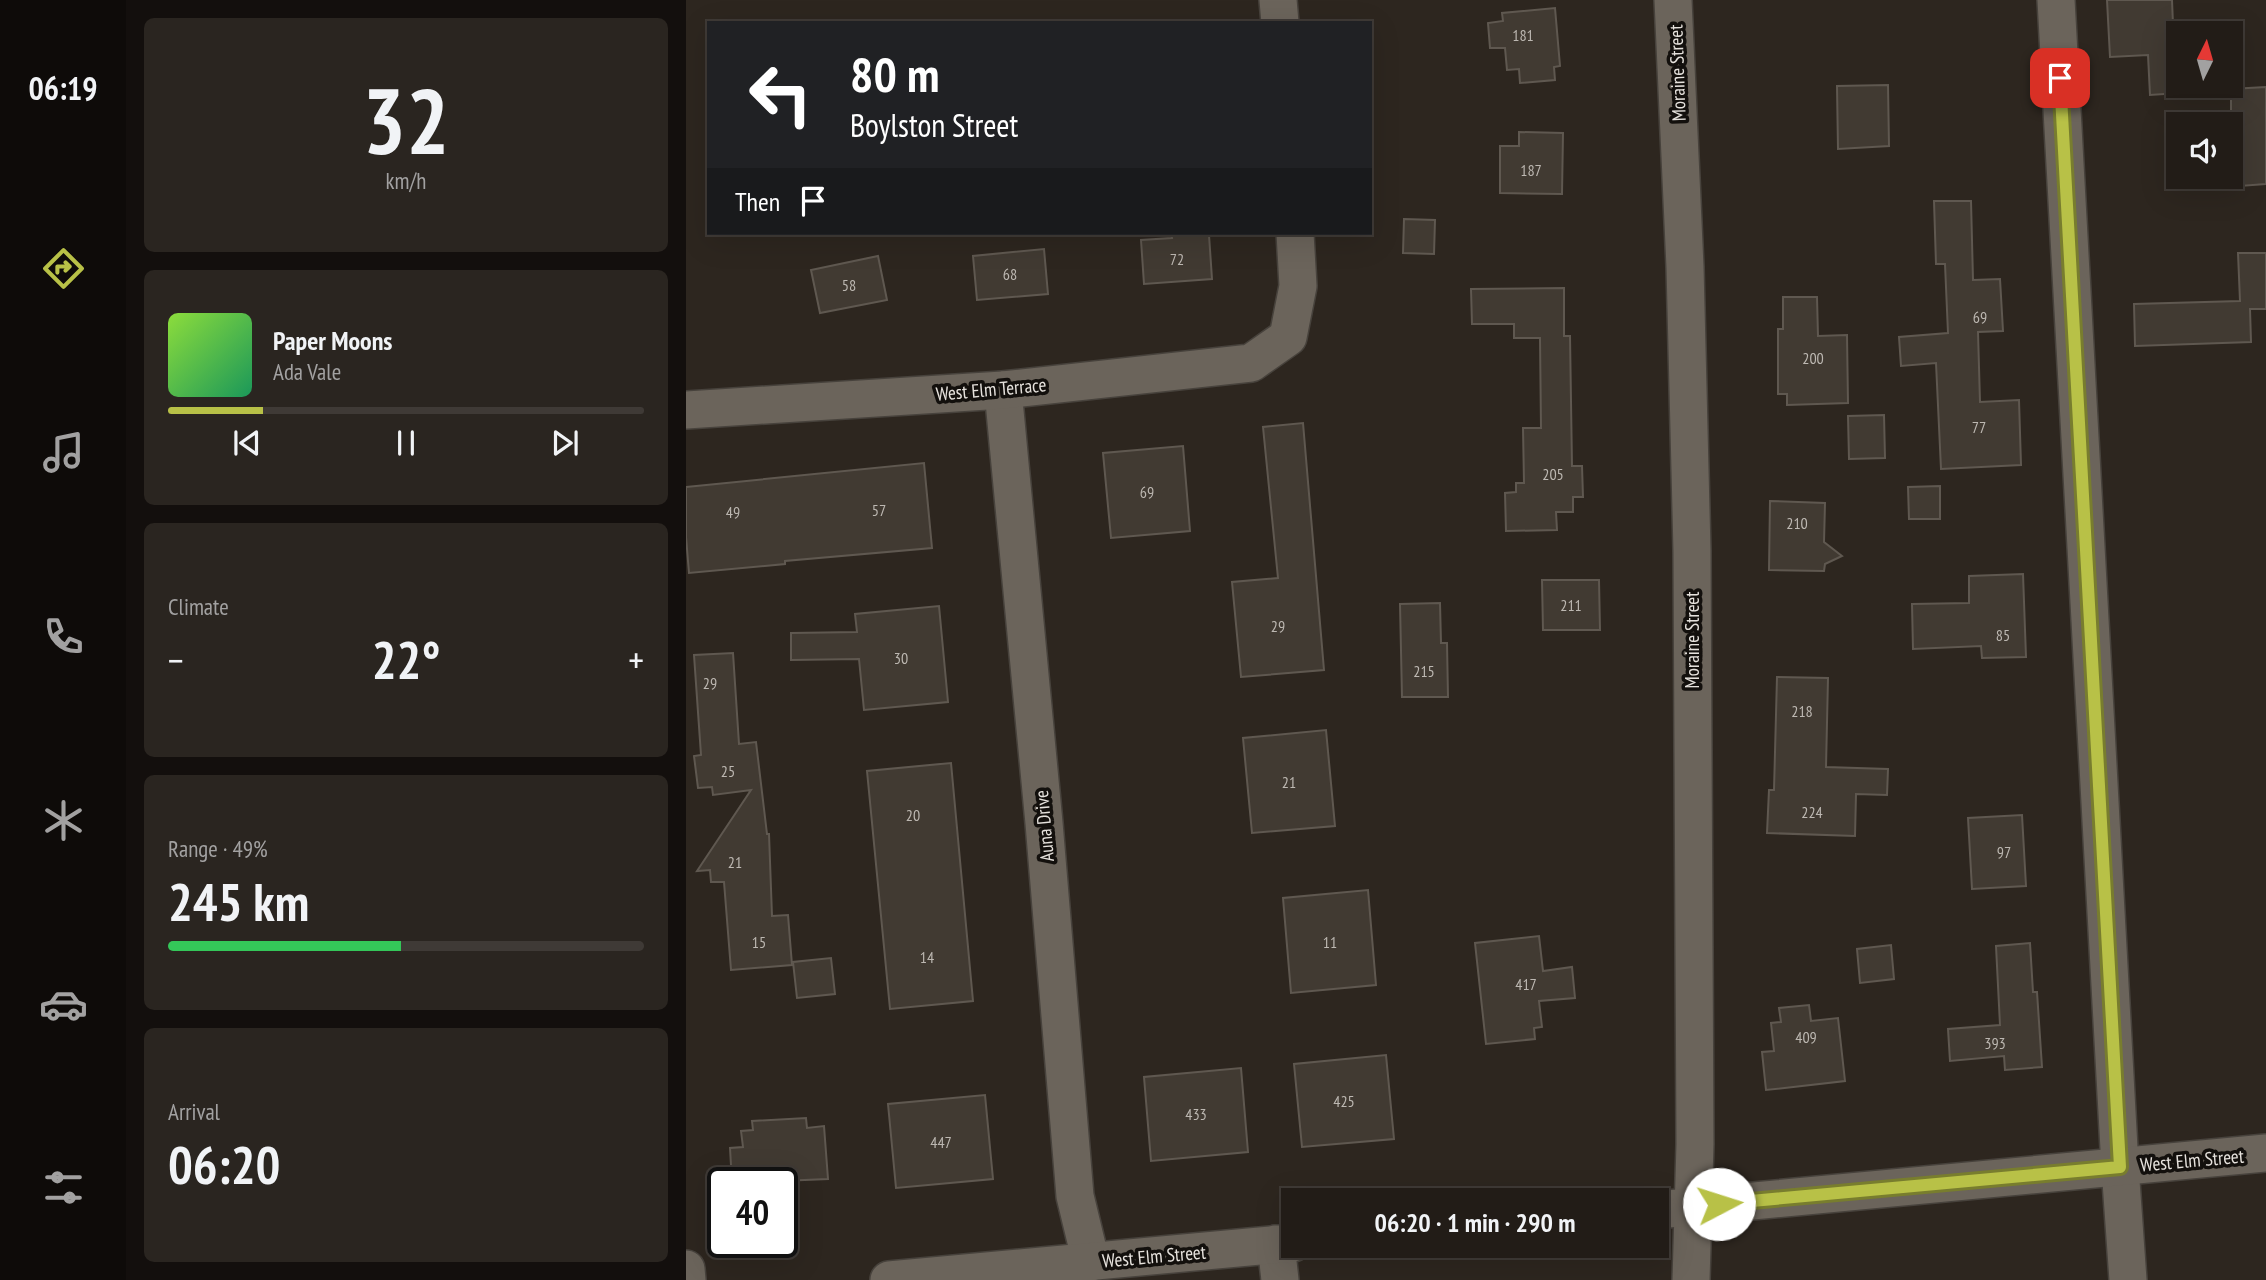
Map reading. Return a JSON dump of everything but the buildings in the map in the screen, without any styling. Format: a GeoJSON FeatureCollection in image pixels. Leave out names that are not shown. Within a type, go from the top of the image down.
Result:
{"type":"FeatureCollection","features":[{"type":"Feature","properties":{"kind":"street"},"geometry":{"type":"LineString","coordinates":[[1278,0],[1280,21]]}},
{"type":"Feature","properties":{"kind":"street","name":"Moraine Street"},"geometry":{"type":"LineString","coordinates":[[1674,0],[1685,267],[1692,551],[1695,1131],[1675,1208],[1690,1280]]}},
{"type":"Feature","properties":{"kind":"street"},"geometry":{"type":"LineString","coordinates":[[2056,0],[2128,1280]]}},
{"type":"Feature","properties":{"kind":"street","name":"West Elm Terrace"},"geometry":{"type":"LineString","coordinates":[[686,410],[1003,390],[1251,363],[1288,337],[1298,286],[1294,235]]}},
{"type":"Feature","properties":{"kind":"street","name":"Auna Drive"},"geometry":{"type":"LineString","coordinates":[[1003,390],[1044,822],[1075,1196],[1091,1262]]}},
{"type":"Feature","properties":{"kind":"street","name":"West Elm Street"},"geometry":{"type":"LineString","coordinates":[[1675,1208],[2266,1153]]}},
{"type":"Feature","properties":{"kind":"street","name":"West Elm Street"},"geometry":{"type":"LineString","coordinates":[[907,1279],[1281,1243]]}},
{"type":"Feature","properties":{"kind":"street"},"geometry":{"type":"LineString","coordinates":[[1280,1280],[1283,1258]]}},
{"type":"Feature","properties":{"kind":"street"},"geometry":{"type":"LineString","coordinates":[[686,1269],[687,1280]]}},
{"type":"Feature","properties":{"kind":"route"},"geometry":{"type":"LineString","coordinates":[[1719,1204],[2120,1167],[2060,78]]}}]}
